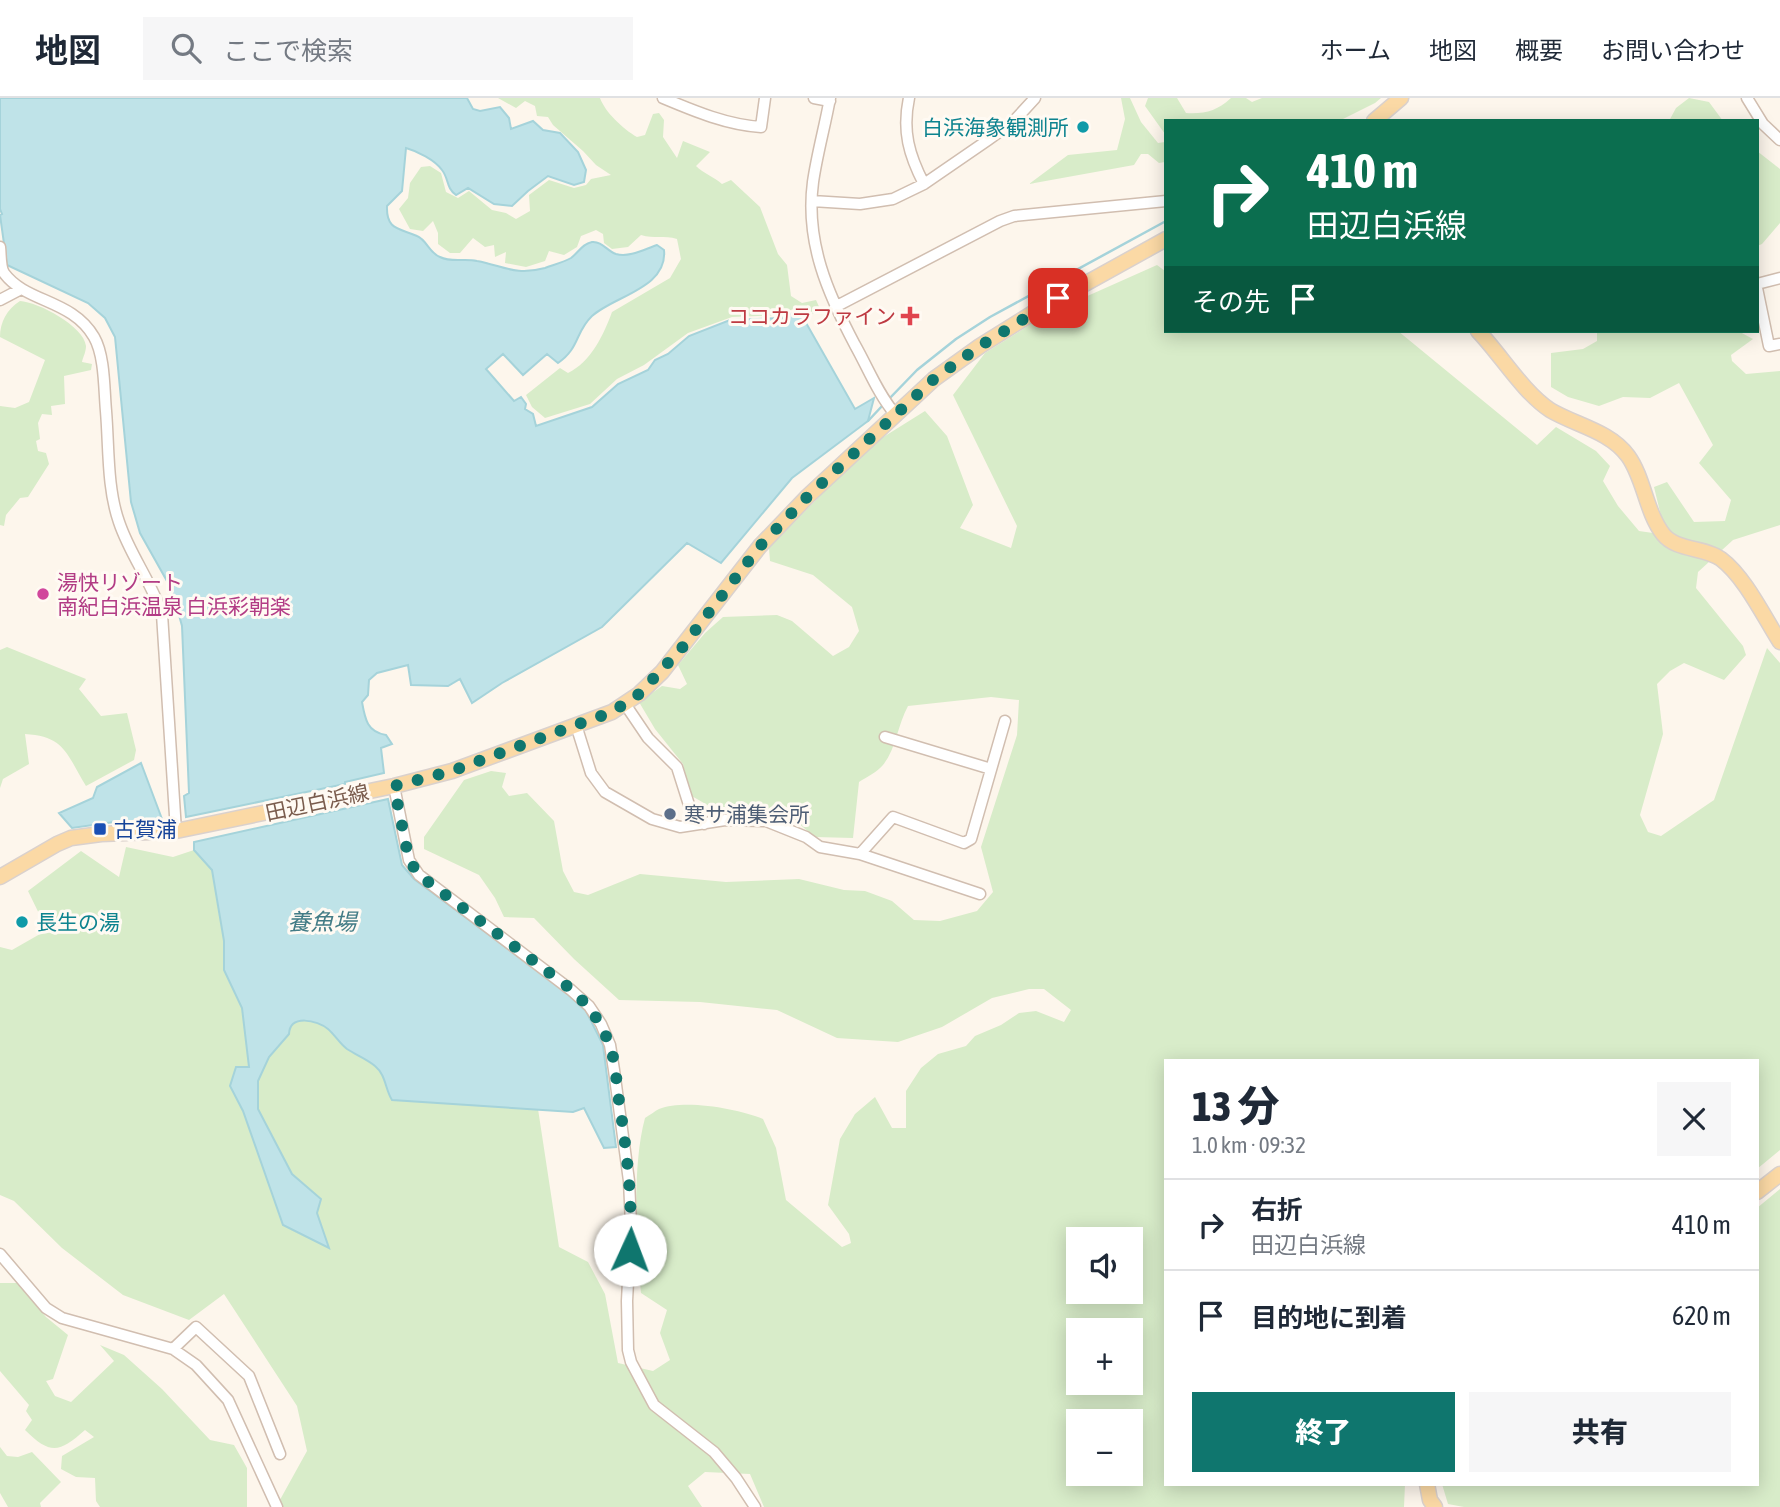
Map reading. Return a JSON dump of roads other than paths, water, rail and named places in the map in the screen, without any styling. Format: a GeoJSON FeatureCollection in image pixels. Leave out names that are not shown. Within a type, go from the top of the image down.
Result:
{"type":"FeatureCollection","features":[{"type":"Feature","properties":{"kind":"main road"},"geometry":{"type":"LineString","coordinates":[[1376,119],[1401,98]]}},
{"type":"Feature","properties":{"kind":"main road","name":"田辺白浜線"},"geometry":{"type":"LineString","coordinates":[[0,877],[72,838],[100,834],[176,831],[394,786],[452,771],[625,705],[639,694],[681,649],[760,546],[892,411],[980,346],[1036,311],[1164,240]]}},
{"type":"Feature","properties":{"kind":"main road"},"geometry":{"type":"LineString","coordinates":[[1480,333],[1533,395],[1549,409],[1600,433],[1629,457],[1664,536],[1721,558],[1742,583],[1780,642]]}},
{"type":"Feature","properties":{"kind":"main road"},"geometry":{"type":"LineString","coordinates":[[1759,1190],[1780,1174]]}},
{"type":"Feature","properties":{"kind":"main road"},"geometry":{"type":"LineString","coordinates":[[1427,1486],[1430,1500],[1435,1507]]}},
{"type":"Feature","properties":{"kind":"street"},"geometry":{"type":"LineString","coordinates":[[663,98],[693,111],[742,126],[761,127],[765,98]]}},
{"type":"Feature","properties":{"kind":"street"},"geometry":{"type":"LineString","coordinates":[[814,98],[830,100],[813,183],[812,231],[817,258],[835,307],[892,411]]}},
{"type":"Feature","properties":{"kind":"street"},"geometry":{"type":"LineString","coordinates":[[909,98],[905,134],[911,159],[924,184]]}},
{"type":"Feature","properties":{"kind":"street"},"geometry":{"type":"LineString","coordinates":[[812,201],[860,204],[893,199],[924,184],[1013,122],[1035,98]]}},
{"type":"Feature","properties":{"kind":"street"},"geometry":{"type":"LineString","coordinates":[[1747,98],[1763,124],[1780,140]]}},
{"type":"Feature","properties":{"kind":"street"},"geometry":{"type":"LineString","coordinates":[[835,307],[1014,216],[1164,201]]}},
{"type":"Feature","properties":{"kind":"street"},"geometry":{"type":"LineString","coordinates":[[0,247],[4,272],[21,289],[82,319],[96,340],[103,375],[112,491],[118,520],[129,546],[155,591],[162,614],[176,831]]}},
{"type":"Feature","properties":{"kind":"street"},"geometry":{"type":"LineString","coordinates":[[1759,285],[1780,278]]}},
{"type":"Feature","properties":{"kind":"street"},"geometry":{"type":"LineString","coordinates":[[0,300],[21,289]]}},
{"type":"Feature","properties":{"kind":"street"},"geometry":{"type":"LineString","coordinates":[[1759,296],[1769,346],[1780,344]]}},
{"type":"Feature","properties":{"kind":"street"},"geometry":{"type":"LineString","coordinates":[[625,705],[648,738],[677,767],[690,808],[704,824]]}},
{"type":"Feature","properties":{"kind":"street"},"geometry":{"type":"LineString","coordinates":[[860,854],[893,817],[964,843],[971,839],[1005,721]]}},
{"type":"Feature","properties":{"kind":"street"},"geometry":{"type":"LineString","coordinates":[[576,725],[591,773],[605,792],[652,819],[680,827],[725,820],[766,821],[806,837],[820,847],[860,854],[980,894]]}},
{"type":"Feature","properties":{"kind":"street"},"geometry":{"type":"LineString","coordinates":[[885,737],[991,769]]}},
{"type":"Feature","properties":{"kind":"street"},"geometry":{"type":"LineString","coordinates":[[394,786],[409,860],[419,875],[571,989],[589,1006],[601,1024],[610,1045],[629,1181],[631,1224],[627,1301],[628,1350],[631,1362],[654,1405],[714,1452],[755,1507]]}},
{"type":"Feature","properties":{"kind":"street"},"geometry":{"type":"LineString","coordinates":[[0,1254],[46,1308],[62,1318],[173,1349],[196,1365],[228,1400],[277,1507]]}},
{"type":"Feature","properties":{"kind":"street"},"geometry":{"type":"LineString","coordinates":[[173,1349],[196,1327],[249,1376],[280,1454]]}},
{"type":"Feature","properties":{"kind":"water"},"geometry":{"type":"Polygon","coordinates":[[[0,98],[467,98],[473,109],[480,111],[500,107],[509,118],[511,129],[533,121],[543,130],[560,133],[578,152],[586,170],[584,182],[574,185],[548,176],[512,206],[494,204],[468,188],[456,195],[439,166],[426,156],[406,148],[402,191],[387,206],[391,224],[420,238],[433,253],[445,259],[472,260],[517,271],[545,268],[562,262],[592,242],[621,255],[657,245],[664,250],[663,263],[658,274],[638,290],[592,316],[570,352],[558,363],[547,354],[523,375],[503,354],[486,369],[514,401],[521,397],[526,404],[525,409],[533,414],[536,426],[592,407],[618,384],[648,370],[655,360],[668,354],[689,336],[730,320],[782,318],[796,311],[805,321],[855,409],[874,398],[868,421],[792,478],[721,563],[687,543],[602,627],[502,683],[472,703],[460,679],[448,686],[411,685],[408,665],[377,673],[369,680],[368,695],[362,702],[368,724],[375,731],[386,735],[392,744],[381,748],[384,773],[345,784],[186,817],[184,796],[189,793],[182,626],[172,590],[140,533],[131,502],[115,337],[105,318],[88,303],[7,265],[0,215],[0,98]]]}},
{"type":"Feature","properties":{"kind":"water"},"geometry":{"type":"Polygon","coordinates":[[[141,763],[162,819],[151,826],[114,822],[72,828],[59,813],[93,798],[97,787],[141,763]]]}},
{"type":"Feature","properties":{"kind":"water","name":"養魚場"},"geometry":{"type":"Polygon","coordinates":[[[388,799],[402,865],[414,879],[562,989],[586,1011],[603,1045],[616,1147],[604,1148],[584,1108],[573,1112],[392,1100],[375,1066],[347,1049],[323,1026],[311,1021],[299,1021],[269,1057],[258,1081],[258,1109],[292,1174],[321,1199],[317,1213],[329,1248],[283,1225],[243,1111],[230,1086],[236,1067],[249,1067],[242,1008],[224,970],[224,941],[212,870],[194,850],[194,842],[388,799]]]}},
{"type":"Feature","properties":{"kind":"waterway"},"geometry":{"type":"LineString","coordinates":[[888,400],[917,370],[956,339],[990,317],[1164,222]]}},
{"type":"Feature","properties":{"kind":"waterway"},"geometry":{"type":"LineString","coordinates":[[868,421],[883,405]]}},
{"type":"Feature","properties":{"kind":"place","name":"白浜海象観測所"},"geometry":{"type":"Point","coordinates":[1083,127]}},
{"type":"Feature","properties":{"kind":"place","name":"ココカラファイン"},"geometry":{"type":"Point","coordinates":[910,316]}},
{"type":"Feature","properties":{"kind":"place","name":"湯快リゾート 南紀白浜温泉 白浜彩朝楽"},"geometry":{"type":"Point","coordinates":[43,594]}},
{"type":"Feature","properties":{"kind":"place","name":"寒サ浦集会所"},"geometry":{"type":"Point","coordinates":[670,814]}},
{"type":"Feature","properties":{"kind":"place","name":"古賀浦"},"geometry":{"type":"Point","coordinates":[100,829]}},
{"type":"Feature","properties":{"kind":"place","name":"長生の湯"},"geometry":{"type":"Point","coordinates":[22,922]}}]}
